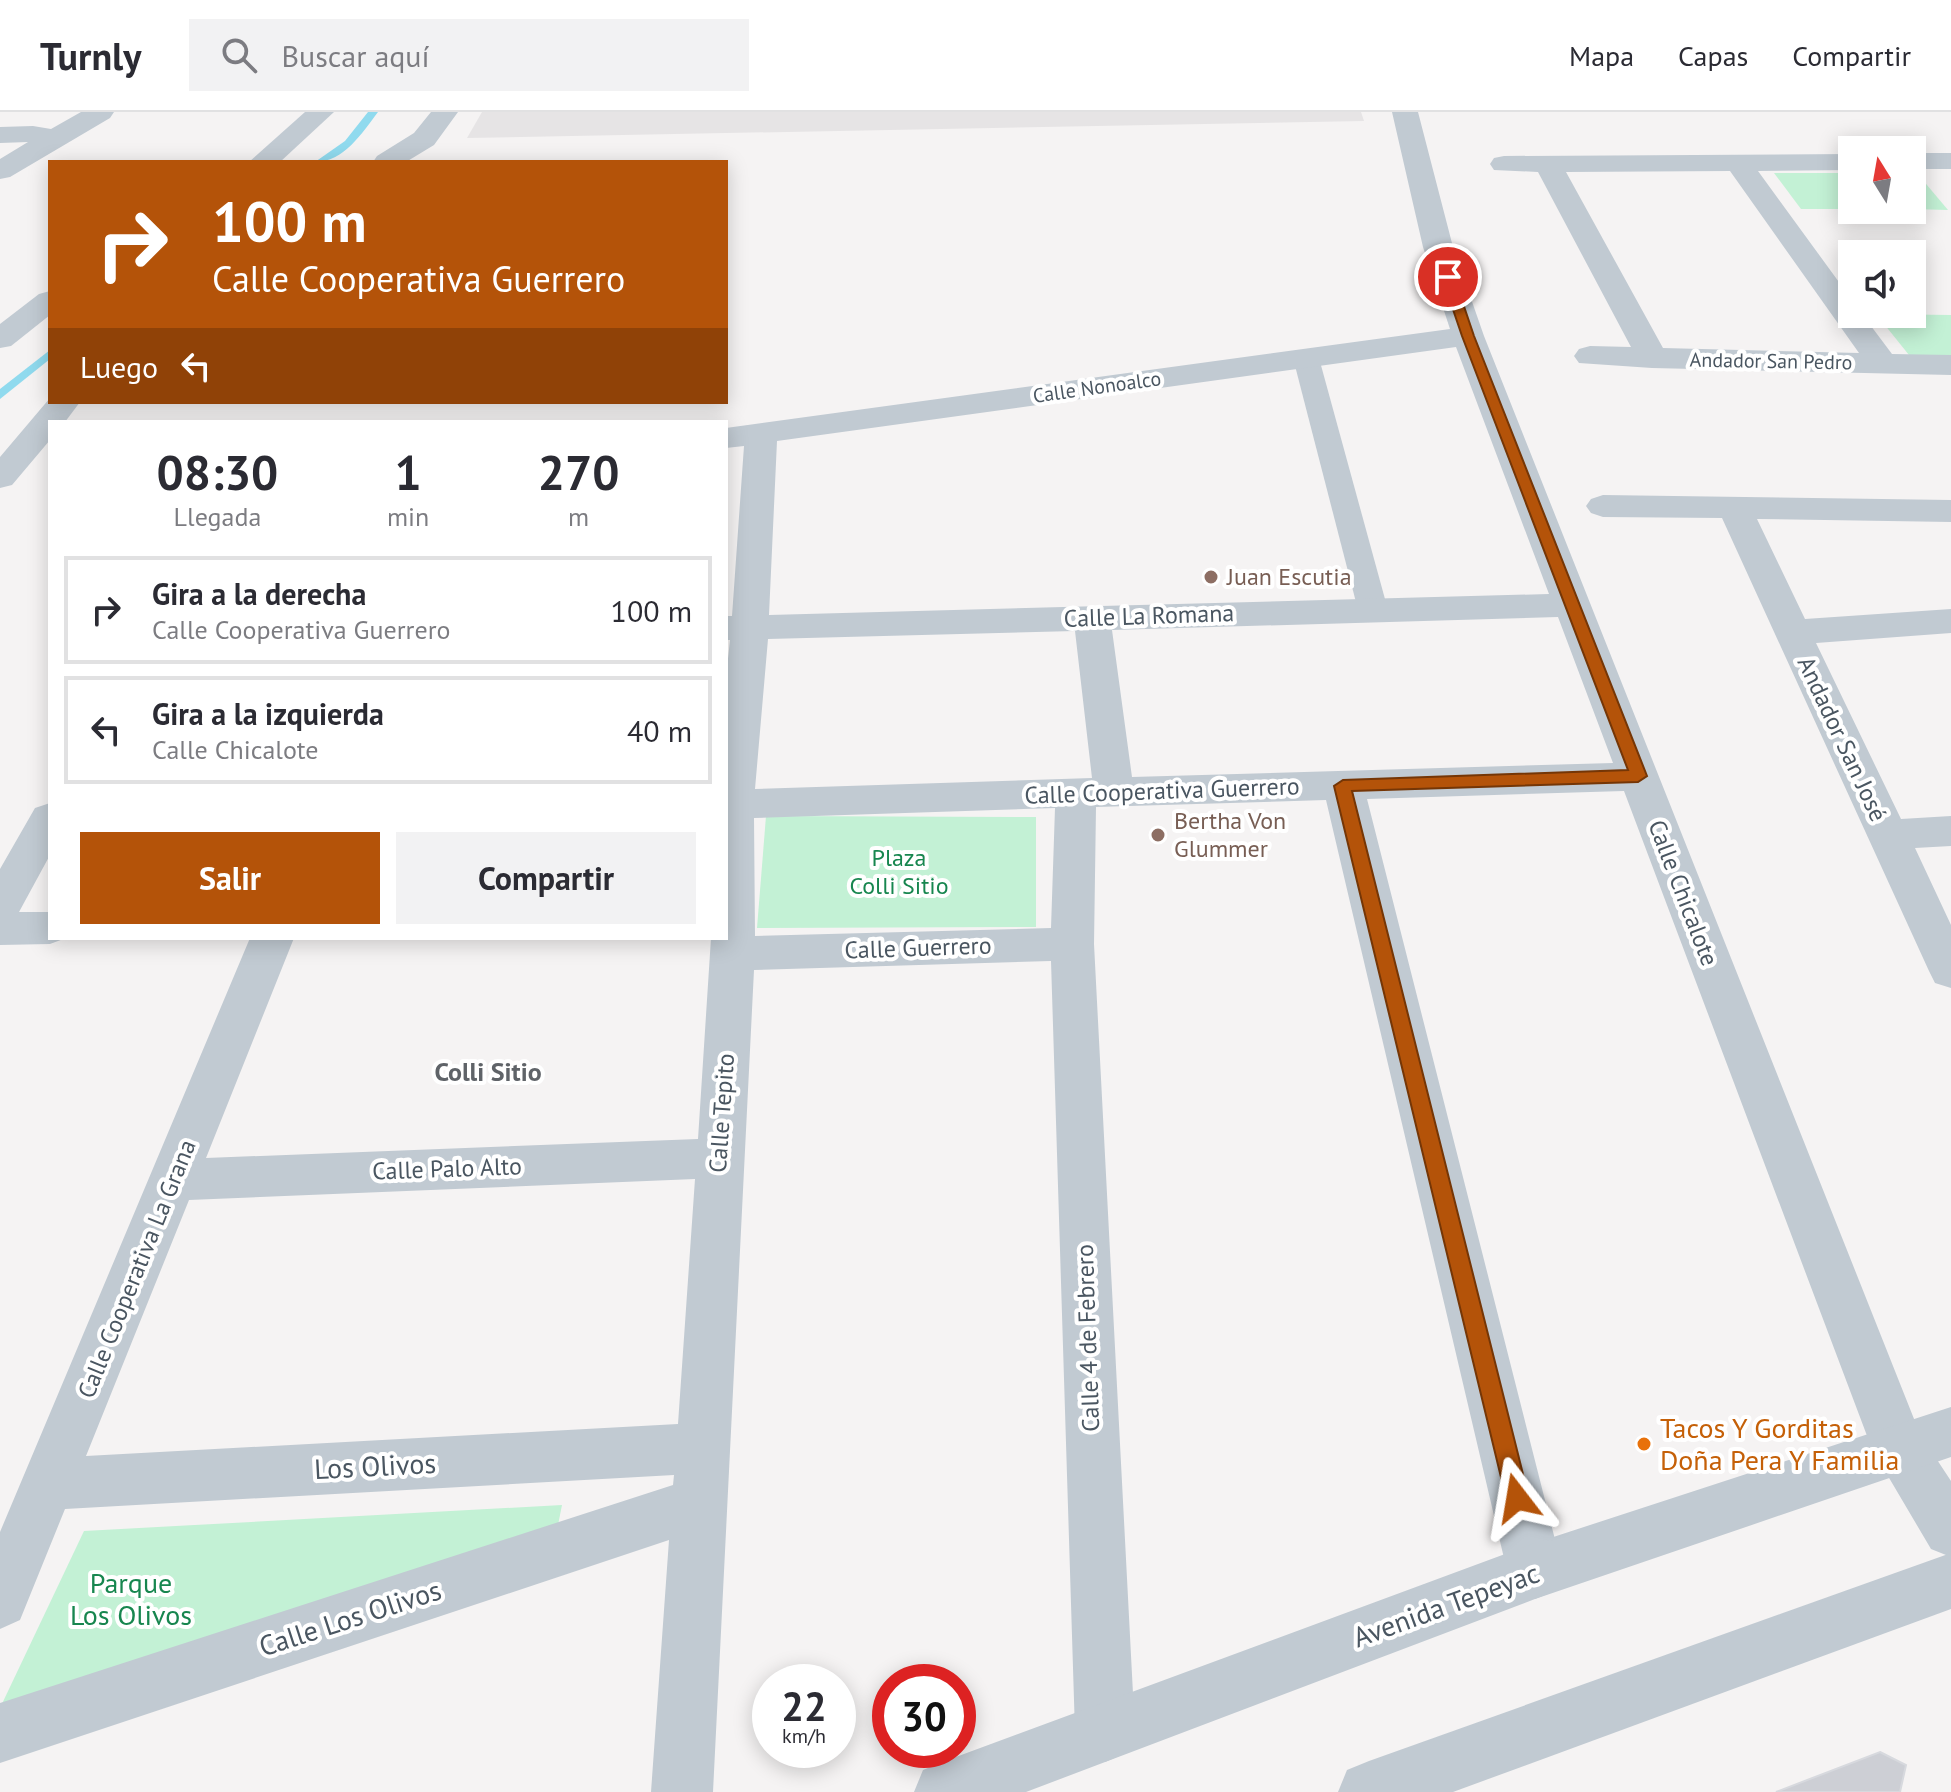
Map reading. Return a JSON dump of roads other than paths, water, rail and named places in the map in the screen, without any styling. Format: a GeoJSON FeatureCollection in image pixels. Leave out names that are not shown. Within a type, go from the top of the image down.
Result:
{"type":"FeatureCollection","features":[{"type":"Feature","properties":{"kind":"street"},"geometry":{"type":"LineString","coordinates":[[0,135],[45,128],[101,112]]}},
{"type":"Feature","properties":{"kind":"street"},"geometry":{"type":"LineString","coordinates":[[265,160],[321,112]]}},
{"type":"Feature","properties":{"kind":"street"},"geometry":{"type":"LineString","coordinates":[[390,160],[424,139],[445,112]]}},
{"type":"Feature","properties":{"kind":"street","name":"Calle Chicalote"},"geometry":{"type":"LineString","coordinates":[[1405,112],[1438,247],[1468,336],[1899,1449],[1951,1530]]}},
{"type":"Feature","properties":{"kind":"street"},"geometry":{"type":"LineString","coordinates":[[0,171],[45,128]]}},
{"type":"Feature","properties":{"kind":"street"},"geometry":{"type":"LineString","coordinates":[[1504,164],[1838,162]]}},
{"type":"Feature","properties":{"kind":"street"},"geometry":{"type":"LineString","coordinates":[[1926,162],[1948,164]]}},
{"type":"Feature","properties":{"kind":"street"},"geometry":{"type":"LineString","coordinates":[[1738,163],[1882,363]]}},
{"type":"Feature","properties":{"kind":"street"},"geometry":{"type":"LineString","coordinates":[[1548,164],[1652,358]]}},
{"type":"Feature","properties":{"kind":"street"},"geometry":{"type":"LineString","coordinates":[[0,339],[48,302]]}},
{"type":"Feature","properties":{"kind":"street","name":"Calle Nonoalco"},"geometry":{"type":"LineString","coordinates":[[744,436],[1468,336]]}},
{"type":"Feature","properties":{"kind":"street","name":"Andador San Pedro"},"geometry":{"type":"LineString","coordinates":[[1590,356],[1951,365]]}},
{"type":"Feature","properties":{"kind":"street"},"geometry":{"type":"LineString","coordinates":[[1306,358],[1373,610]]}},
{"type":"Feature","properties":{"kind":"street"},"geometry":{"type":"LineString","coordinates":[[49,420],[62,404]]}},
{"type":"Feature","properties":{"kind":"street"},"geometry":{"type":"LineString","coordinates":[[0,478],[48,421]]}},
{"type":"Feature","properties":{"kind":"street","name":"Calle Tepito"},"geometry":{"type":"LineString","coordinates":[[682,1792],[733,954],[729,908],[744,436]]}},
{"type":"Feature","properties":{"kind":"street"},"geometry":{"type":"LineString","coordinates":[[1603,506],[1951,511]]}},
{"type":"Feature","properties":{"kind":"street","name":"Andador San José"},"geometry":{"type":"LineString","coordinates":[[1734,507],[1951,971]]}},
{"type":"Feature","properties":{"kind":"street","name":"Calle La Romana"},"geometry":{"type":"LineString","coordinates":[[738,628],[1572,605]]}},
{"type":"Feature","properties":{"kind":"street","name":"Calle 4 de Febrero"},"geometry":{"type":"LineString","coordinates":[[1092,618],[1095,794],[1072,928],[1105,1732]]}},
{"type":"Feature","properties":{"kind":"street"},"geometry":{"type":"LineString","coordinates":[[1792,632],[1951,621]]}},
{"type":"Feature","properties":{"kind":"street","name":"Calle Cooperativa Guerrero"},"geometry":{"type":"LineString","coordinates":[[733,804],[1638,776]]}},
{"type":"Feature","properties":{"kind":"street"},"geometry":{"type":"LineString","coordinates":[[1343,786],[1535,1571]]}},
{"type":"Feature","properties":{"kind":"street"},"geometry":{"type":"LineString","coordinates":[[0,907],[48,822]]}},
{"type":"Feature","properties":{"kind":"street"},"geometry":{"type":"LineString","coordinates":[[1888,835],[1951,831]]}},
{"type":"Feature","properties":{"kind":"street"},"geometry":{"type":"LineString","coordinates":[[0,929],[48,928]]}},
{"type":"Feature","properties":{"kind":"street","name":"Calle Guerrero"},"geometry":{"type":"LineString","coordinates":[[733,954],[1072,928]]}},
{"type":"Feature","properties":{"kind":"street","name":"Calle Cooperativa La Grana"},"geometry":{"type":"LineString","coordinates":[[0,1600],[271,940]]}},
{"type":"Feature","properties":{"kind":"street","name":"Calle Palo Alto"},"geometry":{"type":"LineString","coordinates":[[174,1180],[719,1158]]}},
{"type":"Feature","properties":{"kind":"street","name":"Avenida Tepeyac"},"geometry":{"type":"LineString","coordinates":[[945,1792],[1535,1571],[1951,1432]]}},
{"type":"Feature","properties":{"kind":"street","name":"Los Olivos"},"geometry":{"type":"LineString","coordinates":[[48,1484],[701,1475]]}},
{"type":"Feature","properties":{"kind":"street","name":"Calle Los Olivos"},"geometry":{"type":"LineString","coordinates":[[0,1733],[701,1475]]}},
{"type":"Feature","properties":{"kind":"street"},"geometry":{"type":"LineString","coordinates":[[1369,1792],[1951,1581]]}},
{"type":"Feature","properties":{"kind":"waterway"},"geometry":{"type":"LineString","coordinates":[[323,160],[349,143],[373,112]]}},
{"type":"Feature","properties":{"kind":"waterway"},"geometry":{"type":"LineString","coordinates":[[0,395],[48,355]]}},
{"type":"Feature","properties":{"kind":"place","name":"Juan Escutia"},"geometry":{"type":"Point","coordinates":[1211,577]}},
{"type":"Feature","properties":{"kind":"place","name":"Bertha Von Glummer"},"geometry":{"type":"Point","coordinates":[1158,835]}},
{"type":"Feature","properties":{"kind":"place","name":"Tacos Y Gorditas Doña Pera Y Familia"},"geometry":{"type":"Point","coordinates":[1644,1444]}},
{"type":"Feature","properties":{"kind":"district","name":"Colli Sitio"},"geometry":{"type":"Point","coordinates":[488,1072]}},
{"type":"Feature","properties":{"kind":"park label","name":"Plaza Colli Sitio"},"geometry":{"type":"Point","coordinates":[899,872]}},
{"type":"Feature","properties":{"kind":"park label","name":"Parque Los Olivos"},"geometry":{"type":"Point","coordinates":[131,1599]}}]}
